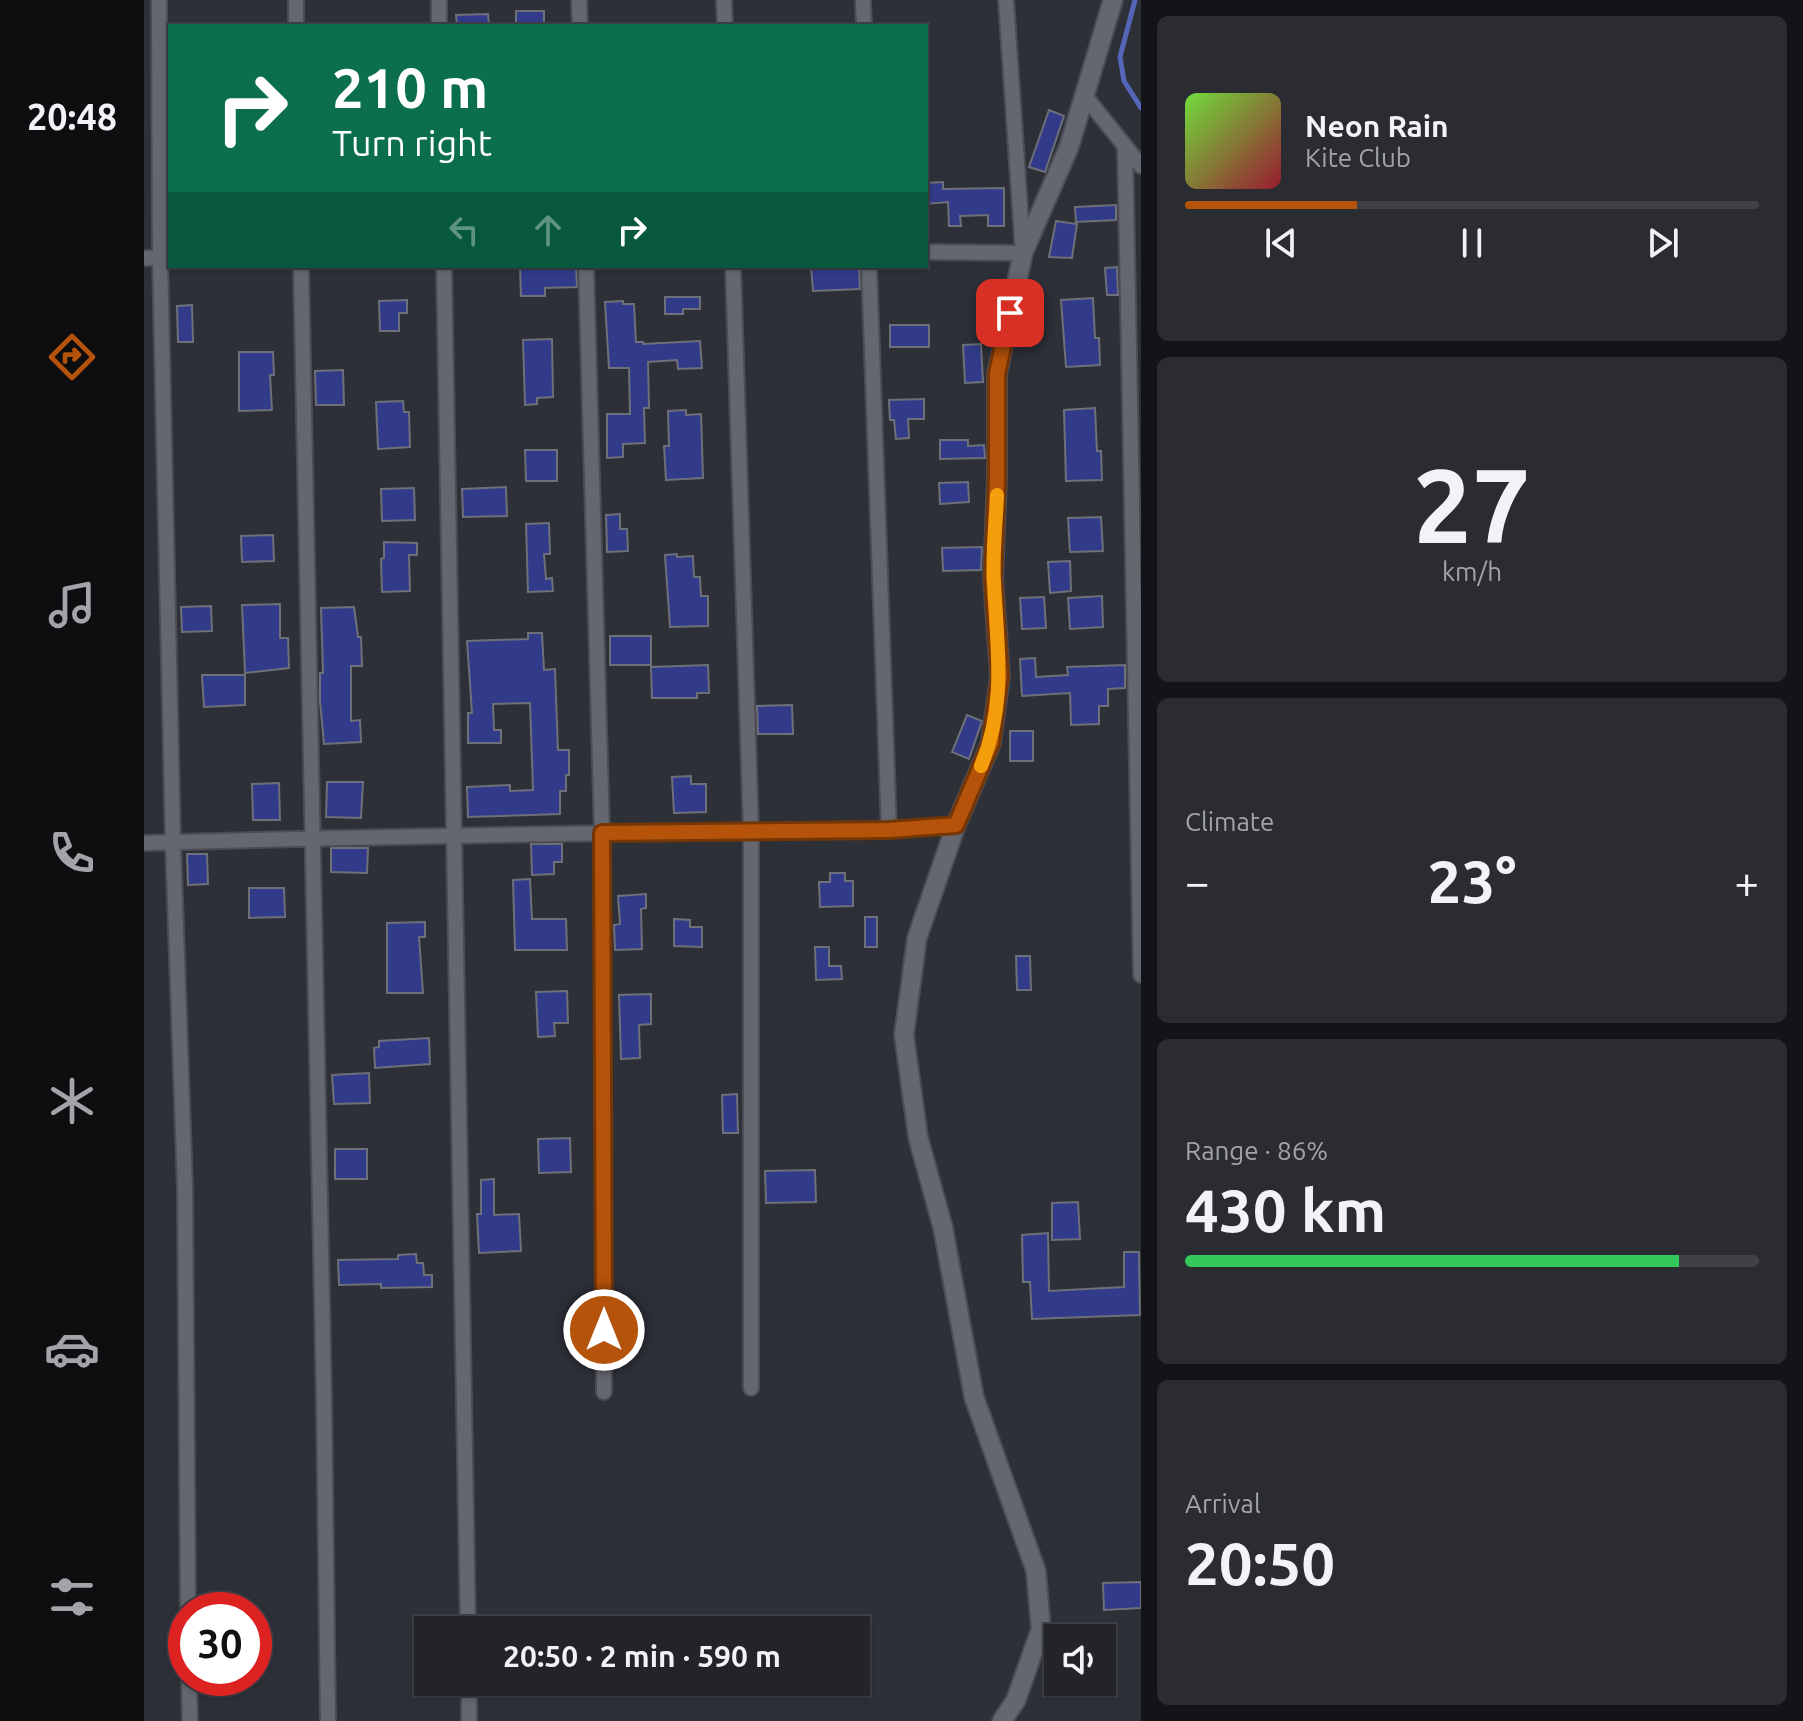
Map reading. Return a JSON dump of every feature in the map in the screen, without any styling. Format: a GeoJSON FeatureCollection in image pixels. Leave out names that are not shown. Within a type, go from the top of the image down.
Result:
{"type":"FeatureCollection","features":[{"type":"Feature","properties":{"kind":"street"},"geometry":{"type":"LineString","coordinates":[[159,0],[173,843],[185,1188],[188,1592]]}},
{"type":"Feature","properties":{"kind":"street"},"geometry":{"type":"LineString","coordinates":[[296,0],[296,24]]}},
{"type":"Feature","properties":{"kind":"street"},"geometry":{"type":"LineString","coordinates":[[439,0],[439,24]]}},
{"type":"Feature","properties":{"kind":"street"},"geometry":{"type":"LineString","coordinates":[[579,0],[580,24]]}},
{"type":"Feature","properties":{"kind":"street"},"geometry":{"type":"LineString","coordinates":[[724,0],[725,24]]}},
{"type":"Feature","properties":{"kind":"street"},"geometry":{"type":"LineString","coordinates":[[863,0],[864,24]]}},
{"type":"Feature","properties":{"kind":"street"},"geometry":{"type":"LineString","coordinates":[[1006,0],[1023,253]]}},
{"type":"Feature","properties":{"kind":"street"},"geometry":{"type":"LineString","coordinates":[[1002,1721],[1016,1700],[1041,1629],[1036,1571],[971,1382],[943,1228],[918,1137],[904,1035],[917,938],[956,825],[991,743],[1000,676],[993,578],[997,374],[1023,253],[1069,147],[1113,0]]}},
{"type":"Feature","properties":{"kind":"street"},"geometry":{"type":"LineString","coordinates":[[1084,95],[1141,166]]}},
{"type":"Feature","properties":{"kind":"street"},"geometry":{"type":"LineString","coordinates":[[1125,146],[1141,975]]}},
{"type":"Feature","properties":{"kind":"street"},"geometry":{"type":"LineString","coordinates":[[928,252],[1023,253]]}},
{"type":"Feature","properties":{"kind":"street"},"geometry":{"type":"LineString","coordinates":[[144,258],[165,258]]}},
{"type":"Feature","properties":{"kind":"street"},"geometry":{"type":"LineString","coordinates":[[301,268],[328,1721]]}},
{"type":"Feature","properties":{"kind":"street"},"geometry":{"type":"LineString","coordinates":[[444,268],[468,1616]]}},
{"type":"Feature","properties":{"kind":"street"},"geometry":{"type":"LineString","coordinates":[[586,268],[602,833],[604,1392]]}},
{"type":"Feature","properties":{"kind":"street"},"geometry":{"type":"LineString","coordinates":[[733,268],[751,831],[751,1388]]}},
{"type":"Feature","properties":{"kind":"street"},"geometry":{"type":"LineString","coordinates":[[869,268],[889,830]]}},
{"type":"Feature","properties":{"kind":"street"},"geometry":{"type":"LineString","coordinates":[[144,843],[313,837],[455,838],[889,830],[956,825]]}},
{"type":"Feature","properties":{"kind":"street"},"geometry":{"type":"LineString","coordinates":[[189,1696],[190,1721]]}},
{"type":"Feature","properties":{"kind":"street"},"geometry":{"type":"LineString","coordinates":[[469,1696],[469,1721]]}},
{"type":"Feature","properties":{"kind":"building"},"geometry":{"type":"Polygon","coordinates":[[[516,11],[544,11],[544,24],[516,24],[516,11]]]}},
{"type":"Feature","properties":{"kind":"building"},"geometry":{"type":"Polygon","coordinates":[[[488,14],[489,24],[457,24],[456,15],[488,14]]]}},
{"type":"Feature","properties":{"kind":"building"},"geometry":{"type":"Polygon","coordinates":[[[1049,110],[1064,116],[1045,172],[1029,167],[1049,110]]]}},
{"type":"Feature","properties":{"kind":"building"},"geometry":{"type":"Polygon","coordinates":[[[943,182],[943,189],[1004,188],[1004,226],[988,226],[988,215],[960,216],[961,226],[949,226],[948,202],[928,204],[928,183],[943,182]]]}},
{"type":"Feature","properties":{"kind":"building"},"geometry":{"type":"Polygon","coordinates":[[[1116,205],[1116,220],[1076,222],[1075,207],[1116,205]]]}},
{"type":"Feature","properties":{"kind":"building"},"geometry":{"type":"Polygon","coordinates":[[[1056,221],[1077,224],[1072,258],[1049,257],[1056,221]]]}},
{"type":"Feature","properties":{"kind":"building"},"geometry":{"type":"Polygon","coordinates":[[[1117,267],[1118,295],[1107,295],[1105,268],[1117,267]]]}},
{"type":"Feature","properties":{"kind":"building"},"geometry":{"type":"Polygon","coordinates":[[[520,268],[576,268],[577,287],[545,288],[545,296],[521,296],[520,268]]]}},
{"type":"Feature","properties":{"kind":"building"},"geometry":{"type":"Polygon","coordinates":[[[811,268],[859,268],[860,289],[813,291],[811,268]]]}},
{"type":"Feature","properties":{"kind":"building"},"geometry":{"type":"Polygon","coordinates":[[[665,297],[700,297],[700,309],[683,309],[683,314],[665,314],[665,297]]]}},
{"type":"Feature","properties":{"kind":"building"},"geometry":{"type":"Polygon","coordinates":[[[1093,298],[1100,365],[1066,367],[1061,300],[1093,298]]]}},
{"type":"Feature","properties":{"kind":"building"},"geometry":{"type":"Polygon","coordinates":[[[407,300],[407,313],[399,313],[399,331],[380,331],[379,301],[407,300]]]}},
{"type":"Feature","properties":{"kind":"building"},"geometry":{"type":"Polygon","coordinates":[[[623,301],[623,304],[634,304],[636,342],[700,341],[702,368],[678,369],[677,360],[648,362],[649,408],[644,408],[645,443],[623,444],[623,457],[607,458],[607,414],[630,414],[629,368],[609,368],[605,302],[623,301]]]}},
{"type":"Feature","properties":{"kind":"building"},"geometry":{"type":"Polygon","coordinates":[[[192,305],[193,342],[178,342],[177,306],[192,305]]]}},
{"type":"Feature","properties":{"kind":"building"},"geometry":{"type":"Polygon","coordinates":[[[890,325],[929,325],[929,347],[890,347],[890,325]]]}},
{"type":"Feature","properties":{"kind":"building"},"geometry":{"type":"Polygon","coordinates":[[[552,339],[553,397],[537,398],[537,404],[525,405],[523,340],[552,339]]]}},
{"type":"Feature","properties":{"kind":"building"},"geometry":{"type":"Polygon","coordinates":[[[981,344],[983,382],[965,383],[963,345],[981,344]]]}},
{"type":"Feature","properties":{"kind":"building"},"geometry":{"type":"Polygon","coordinates":[[[239,352],[273,352],[274,375],[270,375],[272,410],[239,411],[239,352]]]}},
{"type":"Feature","properties":{"kind":"building"},"geometry":{"type":"Polygon","coordinates":[[[343,370],[344,405],[316,405],[315,371],[343,370]]]}},
{"type":"Feature","properties":{"kind":"building"},"geometry":{"type":"Polygon","coordinates":[[[924,399],[924,419],[908,419],[909,438],[896,439],[894,420],[890,420],[889,400],[924,399]]]}},
{"type":"Feature","properties":{"kind":"building"},"geometry":{"type":"Polygon","coordinates":[[[403,401],[404,412],[409,412],[410,447],[378,449],[376,402],[403,401]]]}},
{"type":"Feature","properties":{"kind":"building"},"geometry":{"type":"Polygon","coordinates":[[[1095,408],[1102,480],[1066,481],[1064,410],[1095,408]]]}},
{"type":"Feature","properties":{"kind":"building"},"geometry":{"type":"Polygon","coordinates":[[[686,410],[686,415],[701,414],[703,478],[666,480],[664,446],[669,446],[668,411],[686,410]]]}},
{"type":"Feature","properties":{"kind":"building"},"geometry":{"type":"Polygon","coordinates":[[[940,440],[968,440],[968,446],[984,445],[985,458],[940,459],[940,440]]]}},
{"type":"Feature","properties":{"kind":"building"},"geometry":{"type":"Polygon","coordinates":[[[525,450],[557,450],[557,481],[526,481],[525,450]]]}},
{"type":"Feature","properties":{"kind":"building"},"geometry":{"type":"Polygon","coordinates":[[[968,482],[969,502],[940,504],[939,483],[968,482]]]}},
{"type":"Feature","properties":{"kind":"building"},"geometry":{"type":"Polygon","coordinates":[[[506,487],[507,516],[463,517],[462,489],[506,487]]]}},
{"type":"Feature","properties":{"kind":"building"},"geometry":{"type":"Polygon","coordinates":[[[414,488],[415,520],[382,521],[381,489],[414,488]]]}},
{"type":"Feature","properties":{"kind":"building"},"geometry":{"type":"Polygon","coordinates":[[[620,514],[620,529],[627,529],[628,551],[607,552],[606,515],[620,514]]]}},
{"type":"Feature","properties":{"kind":"building"},"geometry":{"type":"Polygon","coordinates":[[[1101,517],[1103,551],[1070,552],[1068,518],[1101,517]]]}},
{"type":"Feature","properties":{"kind":"building"},"geometry":{"type":"Polygon","coordinates":[[[549,523],[550,554],[544,554],[546,579],[552,578],[553,591],[528,592],[526,524],[549,523]]]}},
{"type":"Feature","properties":{"kind":"building"},"geometry":{"type":"Polygon","coordinates":[[[273,535],[274,561],[242,562],[241,536],[273,535]]]}},
{"type":"Feature","properties":{"kind":"building"},"geometry":{"type":"Polygon","coordinates":[[[384,542],[417,543],[417,555],[409,555],[410,591],[382,592],[384,542]]]}},
{"type":"Feature","properties":{"kind":"building"},"geometry":{"type":"Polygon","coordinates":[[[982,547],[981,570],[943,571],[942,548],[982,547]]]}},
{"type":"Feature","properties":{"kind":"building"},"geometry":{"type":"Polygon","coordinates":[[[677,554],[677,557],[693,556],[694,577],[700,577],[701,596],[708,596],[708,626],[670,627],[665,555],[677,554]]]}},
{"type":"Feature","properties":{"kind":"building"},"geometry":{"type":"Polygon","coordinates":[[[1070,561],[1071,591],[1050,593],[1048,562],[1070,561]]]}},
{"type":"Feature","properties":{"kind":"building"},"geometry":{"type":"Polygon","coordinates":[[[1102,596],[1103,627],[1070,629],[1068,598],[1102,596]]]}},
{"type":"Feature","properties":{"kind":"building"},"geometry":{"type":"Polygon","coordinates":[[[1044,597],[1046,628],[1022,629],[1020,598],[1044,597]]]}},
{"type":"Feature","properties":{"kind":"building"},"geometry":{"type":"Polygon","coordinates":[[[280,604],[280,638],[288,638],[289,668],[245,673],[242,605],[280,604]]]}},
{"type":"Feature","properties":{"kind":"building"},"geometry":{"type":"Polygon","coordinates":[[[211,606],[212,631],[182,632],[181,607],[211,606]]]}},
{"type":"Feature","properties":{"kind":"building"},"geometry":{"type":"Polygon","coordinates":[[[354,607],[358,637],[361,637],[362,666],[351,666],[351,721],[360,720],[361,742],[324,744],[320,701],[320,673],[323,673],[321,608],[354,607]]]}},
{"type":"Feature","properties":{"kind":"building"},"geometry":{"type":"Polygon","coordinates":[[[528,633],[542,633],[544,670],[555,669],[558,750],[569,750],[569,775],[566,775],[566,791],[560,791],[560,814],[468,817],[467,787],[510,785],[510,791],[533,790],[530,703],[493,704],[494,730],[501,730],[501,743],[468,743],[468,713],[472,713],[467,641],[528,639],[528,633]]]}},
{"type":"Feature","properties":{"kind":"building"},"geometry":{"type":"Polygon","coordinates":[[[610,636],[651,636],[651,665],[610,665],[610,636]]]}},
{"type":"Feature","properties":{"kind":"building"},"geometry":{"type":"Polygon","coordinates":[[[1035,658],[1036,677],[1068,675],[1067,667],[1125,665],[1125,688],[1108,689],[1108,706],[1099,706],[1099,724],[1071,725],[1070,693],[1022,696],[1020,659],[1035,658]]]}},
{"type":"Feature","properties":{"kind":"building"},"geometry":{"type":"Polygon","coordinates":[[[708,665],[709,693],[697,693],[697,698],[652,698],[651,667],[708,665]]]}},
{"type":"Feature","properties":{"kind":"building"},"geometry":{"type":"Polygon","coordinates":[[[202,675],[245,675],[245,705],[204,707],[202,675]]]}},
{"type":"Feature","properties":{"kind":"building"},"geometry":{"type":"Polygon","coordinates":[[[792,705],[793,734],[758,734],[757,706],[792,705]]]}},
{"type":"Feature","properties":{"kind":"building"},"geometry":{"type":"Polygon","coordinates":[[[967,715],[982,721],[969,759],[952,752],[967,715]]]}},
{"type":"Feature","properties":{"kind":"building"},"geometry":{"type":"Polygon","coordinates":[[[1010,731],[1033,731],[1033,761],[1010,761],[1010,731]]]}},
{"type":"Feature","properties":{"kind":"building"},"geometry":{"type":"Polygon","coordinates":[[[691,776],[691,784],[706,784],[706,812],[674,813],[672,777],[691,776]]]}},
{"type":"Feature","properties":{"kind":"building"},"geometry":{"type":"Polygon","coordinates":[[[327,782],[363,782],[361,818],[326,817],[327,782]]]}},
{"type":"Feature","properties":{"kind":"building"},"geometry":{"type":"Polygon","coordinates":[[[279,783],[280,820],[253,820],[252,784],[279,783]]]}},
{"type":"Feature","properties":{"kind":"building"},"geometry":{"type":"Polygon","coordinates":[[[531,844],[562,844],[562,862],[554,862],[554,874],[532,875],[531,844]]]}},
{"type":"Feature","properties":{"kind":"building"},"geometry":{"type":"Polygon","coordinates":[[[331,848],[368,848],[367,873],[331,872],[331,848]]]}},
{"type":"Feature","properties":{"kind":"building"},"geometry":{"type":"Polygon","coordinates":[[[187,854],[207,854],[208,884],[188,885],[187,854]]]}},
{"type":"Feature","properties":{"kind":"building"},"geometry":{"type":"Polygon","coordinates":[[[830,873],[845,873],[845,881],[853,881],[853,906],[820,907],[819,882],[830,882],[830,873]]]}},
{"type":"Feature","properties":{"kind":"building"},"geometry":{"type":"Polygon","coordinates":[[[530,879],[532,919],[566,919],[567,950],[515,950],[513,880],[530,879]]]}},
{"type":"Feature","properties":{"kind":"building"},"geometry":{"type":"Polygon","coordinates":[[[249,888],[284,888],[285,917],[249,918],[249,888]]]}},
{"type":"Feature","properties":{"kind":"building"},"geometry":{"type":"Polygon","coordinates":[[[646,894],[646,908],[641,909],[642,949],[615,950],[614,925],[620,924],[618,896],[646,894]]]}},
{"type":"Feature","properties":{"kind":"building"},"geometry":{"type":"Polygon","coordinates":[[[865,917],[877,917],[877,947],[865,947],[865,917]]]}},
{"type":"Feature","properties":{"kind":"building"},"geometry":{"type":"Polygon","coordinates":[[[674,919],[690,920],[690,927],[702,927],[702,947],[674,946],[674,919]]]}},
{"type":"Feature","properties":{"kind":"building"},"geometry":{"type":"Polygon","coordinates":[[[425,922],[425,937],[419,937],[423,993],[387,993],[387,923],[425,922]]]}},
{"type":"Feature","properties":{"kind":"building"},"geometry":{"type":"Polygon","coordinates":[[[815,947],[829,947],[829,966],[841,966],[842,979],[816,980],[815,947]]]}},
{"type":"Feature","properties":{"kind":"building"},"geometry":{"type":"Polygon","coordinates":[[[1016,956],[1030,956],[1031,990],[1017,990],[1016,956]]]}},
{"type":"Feature","properties":{"kind":"building"},"geometry":{"type":"Polygon","coordinates":[[[567,991],[568,1023],[554,1023],[555,1036],[538,1037],[536,992],[567,991]]]}},
{"type":"Feature","properties":{"kind":"building"},"geometry":{"type":"Polygon","coordinates":[[[651,994],[651,1024],[639,1025],[640,1058],[621,1059],[619,995],[651,994]]]}},
{"type":"Feature","properties":{"kind":"building"},"geometry":{"type":"Polygon","coordinates":[[[429,1038],[430,1064],[375,1068],[374,1048],[379,1047],[379,1041],[429,1038]]]}},
{"type":"Feature","properties":{"kind":"building"},"geometry":{"type":"Polygon","coordinates":[[[369,1073],[370,1103],[334,1104],[332,1075],[369,1073]]]}},
{"type":"Feature","properties":{"kind":"building"},"geometry":{"type":"Polygon","coordinates":[[[737,1094],[738,1133],[723,1133],[722,1095],[737,1094]]]}},
{"type":"Feature","properties":{"kind":"building"},"geometry":{"type":"Polygon","coordinates":[[[570,1138],[571,1172],[539,1173],[538,1139],[570,1138]]]}},
{"type":"Feature","properties":{"kind":"building"},"geometry":{"type":"Polygon","coordinates":[[[335,1149],[367,1149],[367,1179],[335,1179],[335,1149]]]}},
{"type":"Feature","properties":{"kind":"building"},"geometry":{"type":"Polygon","coordinates":[[[815,1170],[816,1202],[766,1203],[765,1171],[815,1170]]]}},
{"type":"Feature","properties":{"kind":"building"},"geometry":{"type":"Polygon","coordinates":[[[494,1179],[494,1215],[519,1214],[521,1251],[479,1253],[477,1214],[481,1214],[481,1180],[494,1179]]]}},
{"type":"Feature","properties":{"kind":"building"},"geometry":{"type":"Polygon","coordinates":[[[1078,1202],[1080,1239],[1052,1240],[1052,1203],[1078,1202]]]}},
{"type":"Feature","properties":{"kind":"building"},"geometry":{"type":"Polygon","coordinates":[[[1048,1233],[1049,1291],[1124,1287],[1124,1252],[1139,1252],[1140,1315],[1032,1319],[1030,1282],[1023,1282],[1022,1235],[1048,1233]]]}},
{"type":"Feature","properties":{"kind":"building"},"geometry":{"type":"Polygon","coordinates":[[[416,1254],[417,1263],[423,1263],[424,1275],[432,1275],[432,1287],[339,1285],[338,1260],[398,1259],[398,1255],[416,1254]]]}},
{"type":"Feature","properties":{"kind":"building"},"geometry":{"type":"Polygon","coordinates":[[[1141,1582],[1141,1608],[1104,1610],[1103,1583],[1141,1582]]]}},
{"type":"Feature","properties":{"kind":"waterway"},"geometry":{"type":"LineString","coordinates":[[1135,0],[1120,57],[1124,81],[1141,108]]}},
{"type":"Feature","properties":{"kind":"slow traffic"},"geometry":{"type":"LineString","coordinates":[[981,766],[991,743],[1000,676],[993,578],[997,495]]}},
{"type":"Feature","properties":{"kind":"route"},"geometry":{"type":"LineString","coordinates":[[604,1330],[602,833],[889,830],[956,825],[991,743],[1000,676],[993,578],[997,374],[1010,313]]}}]}
